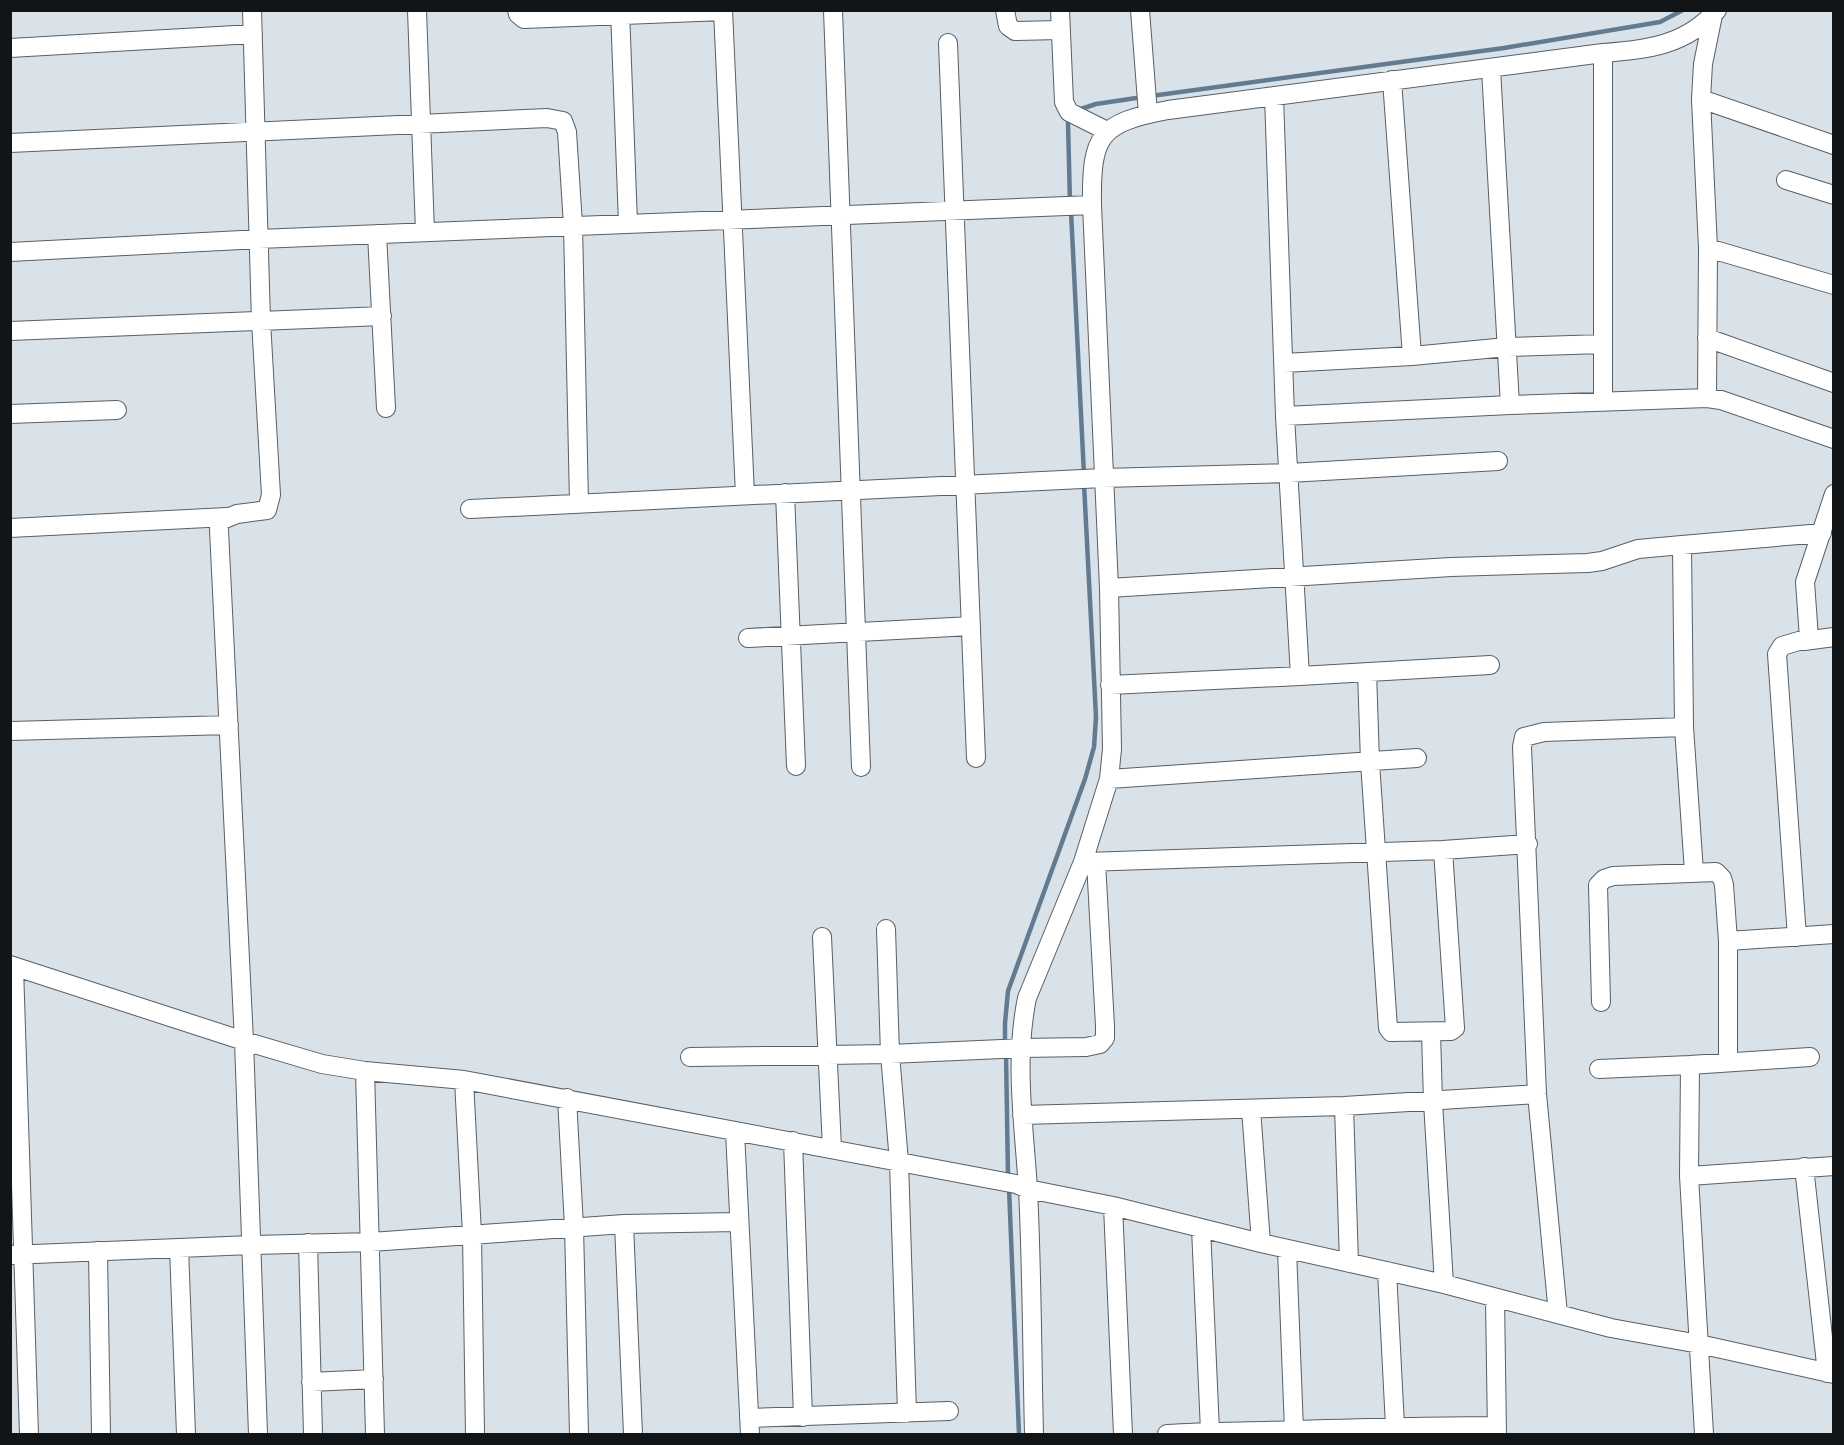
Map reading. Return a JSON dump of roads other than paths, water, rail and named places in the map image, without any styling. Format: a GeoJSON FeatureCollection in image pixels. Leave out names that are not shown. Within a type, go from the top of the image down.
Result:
{"type":"FeatureCollection","features":[{"type":"Feature","properties":{"kind":"street"},"geometry":{"type":"LineString","coordinates":[[10,528],[227,517],[267,510],[270,502],[261,321],[252,10]]}},
{"type":"Feature","properties":{"kind":"street"},"geometry":{"type":"LineString","coordinates":[[417,10],[425,232]]}},
{"type":"Feature","properties":{"kind":"street"},"geometry":{"type":"LineString","coordinates":[[517,10],[524,19],[620,13],[723,11],[745,495]]}},
{"type":"Feature","properties":{"kind":"street"},"geometry":{"type":"LineString","coordinates":[[833,10],[861,767]]}},
{"type":"Feature","properties":{"kind":"street"},"geometry":{"type":"LineString","coordinates":[[1005,10],[1008,26],[1015,31],[1060,30]]}},
{"type":"Feature","properties":{"kind":"street"},"geometry":{"type":"LineString","coordinates":[[1060,10],[1064,102],[1069,112],[1107,131]]}},
{"type":"Feature","properties":{"kind":"street"},"geometry":{"type":"LineString","coordinates":[[1140,10],[1148,114]]}},
{"type":"Feature","properties":{"kind":"street"},"geometry":{"type":"LineString","coordinates":[[620,13],[628,223]]}},
{"type":"Feature","properties":{"kind":"street"},"geometry":{"type":"LineString","coordinates":[[1034,1434],[1014,1185],[1022,1115],[1022,1020],[1027,998],[1090,862],[1109,780],[1112,749],[1109,588],[1092,205],[1094,157],[1098,145],[1107,131],[1125,121],[1148,114],[1392,80],[1603,53],[1646,50],[1691,34],[1715,13]]}},
{"type":"Feature","properties":{"kind":"street"},"geometry":{"type":"LineString","coordinates":[[1707,398],[1708,248],[1701,99],[1703,64],[1715,13]]}},
{"type":"Feature","properties":{"kind":"street"},"geometry":{"type":"LineString","coordinates":[[10,48],[253,34]]}},
{"type":"Feature","properties":{"kind":"street"},"geometry":{"type":"LineString","coordinates":[[948,43],[976,758]]}},
{"type":"Feature","properties":{"kind":"street"},"geometry":{"type":"LineString","coordinates":[[1603,53],[1603,400]]}},
{"type":"Feature","properties":{"kind":"street"},"geometry":{"type":"LineString","coordinates":[[1491,69],[1510,405]]}},
{"type":"Feature","properties":{"kind":"street"},"geometry":{"type":"LineString","coordinates":[[1392,80],[1412,356]]}},
{"type":"Feature","properties":{"kind":"street"},"geometry":{"type":"LineString","coordinates":[[1274,96],[1285,416],[1300,676]]}},
{"type":"Feature","properties":{"kind":"street"},"geometry":{"type":"LineString","coordinates":[[1701,99],[1833,145]]}},
{"type":"Feature","properties":{"kind":"street"},"geometry":{"type":"LineString","coordinates":[[10,143],[547,118],[563,121],[567,132],[573,225],[579,503]]}},
{"type":"Feature","properties":{"kind":"street"},"geometry":{"type":"LineString","coordinates":[[1786,180],[1833,195]]}},
{"type":"Feature","properties":{"kind":"street"},"geometry":{"type":"LineString","coordinates":[[10,252],[573,225],[1092,205]]}},
{"type":"Feature","properties":{"kind":"street"},"geometry":{"type":"LineString","coordinates":[[377,234],[386,408]]}},
{"type":"Feature","properties":{"kind":"street"},"geometry":{"type":"LineString","coordinates":[[1708,248],[1833,285]]}},
{"type":"Feature","properties":{"kind":"street"},"geometry":{"type":"LineString","coordinates":[[10,331],[382,316]]}},
{"type":"Feature","properties":{"kind":"street"},"geometry":{"type":"LineString","coordinates":[[1707,338],[1833,383]]}},
{"type":"Feature","properties":{"kind":"street"},"geometry":{"type":"LineString","coordinates":[[1284,363],[1412,356],[1507,347],[1603,344]]}},
{"type":"Feature","properties":{"kind":"street"},"geometry":{"type":"LineString","coordinates":[[1285,416],[1603,400],[1707,398],[1721,400],[1833,439]]}},
{"type":"Feature","properties":{"kind":"street"},"geometry":{"type":"LineString","coordinates":[[10,414],[117,410]]}},
{"type":"Feature","properties":{"kind":"street"},"geometry":{"type":"LineString","coordinates":[[470,509],[965,484],[1289,473],[1498,461]]}},
{"type":"Feature","properties":{"kind":"street"},"geometry":{"type":"LineString","coordinates":[[785,493],[796,766]]}},
{"type":"Feature","properties":{"kind":"street"},"geometry":{"type":"LineString","coordinates":[[1804,641],[1809,638],[1810,631],[1805,582],[1833,494]]}},
{"type":"Feature","properties":{"kind":"street"},"geometry":{"type":"LineString","coordinates":[[227,517],[220,521],[219,530],[244,1041],[258,1434]]}},
{"type":"Feature","properties":{"kind":"street"},"geometry":{"type":"LineString","coordinates":[[1109,588],[1451,567],[1588,563],[1602,561],[1638,549],[1822,533]]}},
{"type":"Feature","properties":{"kind":"street"},"geometry":{"type":"LineString","coordinates":[[1682,544],[1684,728],[1694,872]]}},
{"type":"Feature","properties":{"kind":"street"},"geometry":{"type":"LineString","coordinates":[[748,638],[971,626]]}},
{"type":"Feature","properties":{"kind":"street"},"geometry":{"type":"LineString","coordinates":[[1797,937],[1777,654],[1782,646],[1833,637]]}},
{"type":"Feature","properties":{"kind":"street"},"geometry":{"type":"LineString","coordinates":[[1110,684],[1490,665]]}},
{"type":"Feature","properties":{"kind":"street"},"geometry":{"type":"LineString","coordinates":[[1367,672],[1370,762],[1388,1028],[1394,1032],[1450,1031],[1456,1025],[1443,850]]}},
{"type":"Feature","properties":{"kind":"street"},"geometry":{"type":"LineString","coordinates":[[10,731],[228,725]]}},
{"type":"Feature","properties":{"kind":"street"},"geometry":{"type":"LineString","coordinates":[[1558,1314],[1537,1094],[1528,844],[1522,747],[1524,737],[1544,732],[1684,728]]}},
{"type":"Feature","properties":{"kind":"street"},"geometry":{"type":"LineString","coordinates":[[1109,780],[1417,758]]}},
{"type":"Feature","properties":{"kind":"street"},"geometry":{"type":"LineString","coordinates":[[1090,862],[1443,850],[1528,844]]}},
{"type":"Feature","properties":{"kind":"street"},"geometry":{"type":"LineString","coordinates":[[690,1057],[890,1054],[1094,1047],[1105,1038],[1090,862]]}},
{"type":"Feature","properties":{"kind":"street"},"geometry":{"type":"LineString","coordinates":[[1601,1002],[1598,885],[1604,879],[1613,876],[1716,872],[1722,878],[1724,885],[1728,941],[1728,1062]]}},
{"type":"Feature","properties":{"kind":"street"},"geometry":{"type":"LineString","coordinates":[[886,929],[890,1054],[899,1162],[907,1413]]}},
{"type":"Feature","properties":{"kind":"street"},"geometry":{"type":"LineString","coordinates":[[1728,941],[1833,934]]}},
{"type":"Feature","properties":{"kind":"street"},"geometry":{"type":"LineString","coordinates":[[822,937],[832,1149]]}},
{"type":"Feature","properties":{"kind":"street"},"geometry":{"type":"LineString","coordinates":[[29,1434],[17,1255],[12,966],[322,1064],[364,1071],[464,1080],[567,1098],[1014,1185],[1444,1284],[1611,1328],[1699,1344],[1830,1374],[1804,1167]]}},
{"type":"Feature","properties":{"kind":"street"},"geometry":{"type":"LineString","coordinates":[[1431,1032],[1444,1284]]}},
{"type":"Feature","properties":{"kind":"street"},"geometry":{"type":"LineString","coordinates":[[1599,1069],[1810,1057]]}},
{"type":"Feature","properties":{"kind":"street"},"geometry":{"type":"LineString","coordinates":[[1690,1065],[1689,1176],[1704,1434]]}},
{"type":"Feature","properties":{"kind":"street"},"geometry":{"type":"LineString","coordinates":[[364,1071],[371,1242],[375,1434]]}},
{"type":"Feature","properties":{"kind":"street"},"geometry":{"type":"LineString","coordinates":[[464,1080],[472,1234],[475,1434]]}},
{"type":"Feature","properties":{"kind":"street"},"geometry":{"type":"LineString","coordinates":[[1022,1115],[1344,1106],[1537,1094]]}},
{"type":"Feature","properties":{"kind":"street"},"geometry":{"type":"LineString","coordinates":[[567,1098],[574,1227],[579,1434]]}},
{"type":"Feature","properties":{"kind":"street"},"geometry":{"type":"LineString","coordinates":[[1344,1106],[1349,1263]]}},
{"type":"Feature","properties":{"kind":"street"},"geometry":{"type":"LineString","coordinates":[[1251,1109],[1261,1243]]}},
{"type":"Feature","properties":{"kind":"street"},"geometry":{"type":"LineString","coordinates":[[735,1132],[749,1426],[803,1417],[949,1411]]}},
{"type":"Feature","properties":{"kind":"street"},"geometry":{"type":"LineString","coordinates":[[793,1141],[803,1417]]}},
{"type":"Feature","properties":{"kind":"street"},"geometry":{"type":"LineString","coordinates":[[1689,1176],[1833,1166]]}},
{"type":"Feature","properties":{"kind":"street"},"geometry":{"type":"LineString","coordinates":[[1113,1206],[1123,1434]]}},
{"type":"Feature","properties":{"kind":"street"},"geometry":{"type":"LineString","coordinates":[[17,1255],[371,1242],[624,1224],[738,1222]]}},
{"type":"Feature","properties":{"kind":"street"},"geometry":{"type":"LineString","coordinates":[[624,1224],[633,1434]]}},
{"type":"Feature","properties":{"kind":"street"},"geometry":{"type":"LineString","coordinates":[[1201,1228],[1210,1431]]}},
{"type":"Feature","properties":{"kind":"street"},"geometry":{"type":"LineString","coordinates":[[308,1243],[312,1434]]}},
{"type":"Feature","properties":{"kind":"street"},"geometry":{"type":"LineString","coordinates":[[179,1248],[186,1434]]}},
{"type":"Feature","properties":{"kind":"street"},"geometry":{"type":"LineString","coordinates":[[1287,1249],[1294,1430]]}},
{"type":"Feature","properties":{"kind":"street"},"geometry":{"type":"LineString","coordinates":[[98,1251],[101,1434]]}},
{"type":"Feature","properties":{"kind":"street"},"geometry":{"type":"LineString","coordinates":[[1387,1271],[1387,1429]]}},
{"type":"Feature","properties":{"kind":"street"},"geometry":{"type":"LineString","coordinates":[[1167,1434],[1210,1431],[1497,1430],[1495,1298]]}},
{"type":"Feature","properties":{"kind":"street"},"geometry":{"type":"LineString","coordinates":[[311,1382],[374,1379]]}},
{"type":"Feature","properties":{"kind":"waterway"},"geometry":{"type":"LineString","coordinates":[[1151,96],[1504,48],[1660,22],[1683,10]]}},
{"type":"Feature","properties":{"kind":"waterway"},"geometry":{"type":"LineString","coordinates":[[1078,110],[1096,104],[1143,97]]}},
{"type":"Feature","properties":{"kind":"waterway"},"geometry":{"type":"LineString","coordinates":[[1070,203],[1068,123],[1071,119]]}},
{"type":"Feature","properties":{"kind":"waterway"},"geometry":{"type":"LineString","coordinates":[[1071,211],[1084,475]]}},
{"type":"Feature","properties":{"kind":"waterway"},"geometry":{"type":"LineString","coordinates":[[1005,1045],[1008,991],[1085,779],[1094,747],[1096,717],[1084,484]]}},
{"type":"Feature","properties":{"kind":"waterway"},"geometry":{"type":"LineString","coordinates":[[1006,1053],[1008,1177]]}},
{"type":"Feature","properties":{"kind":"waterway"},"geometry":{"type":"LineString","coordinates":[[1009,1188],[1019,1434]]}}]}
